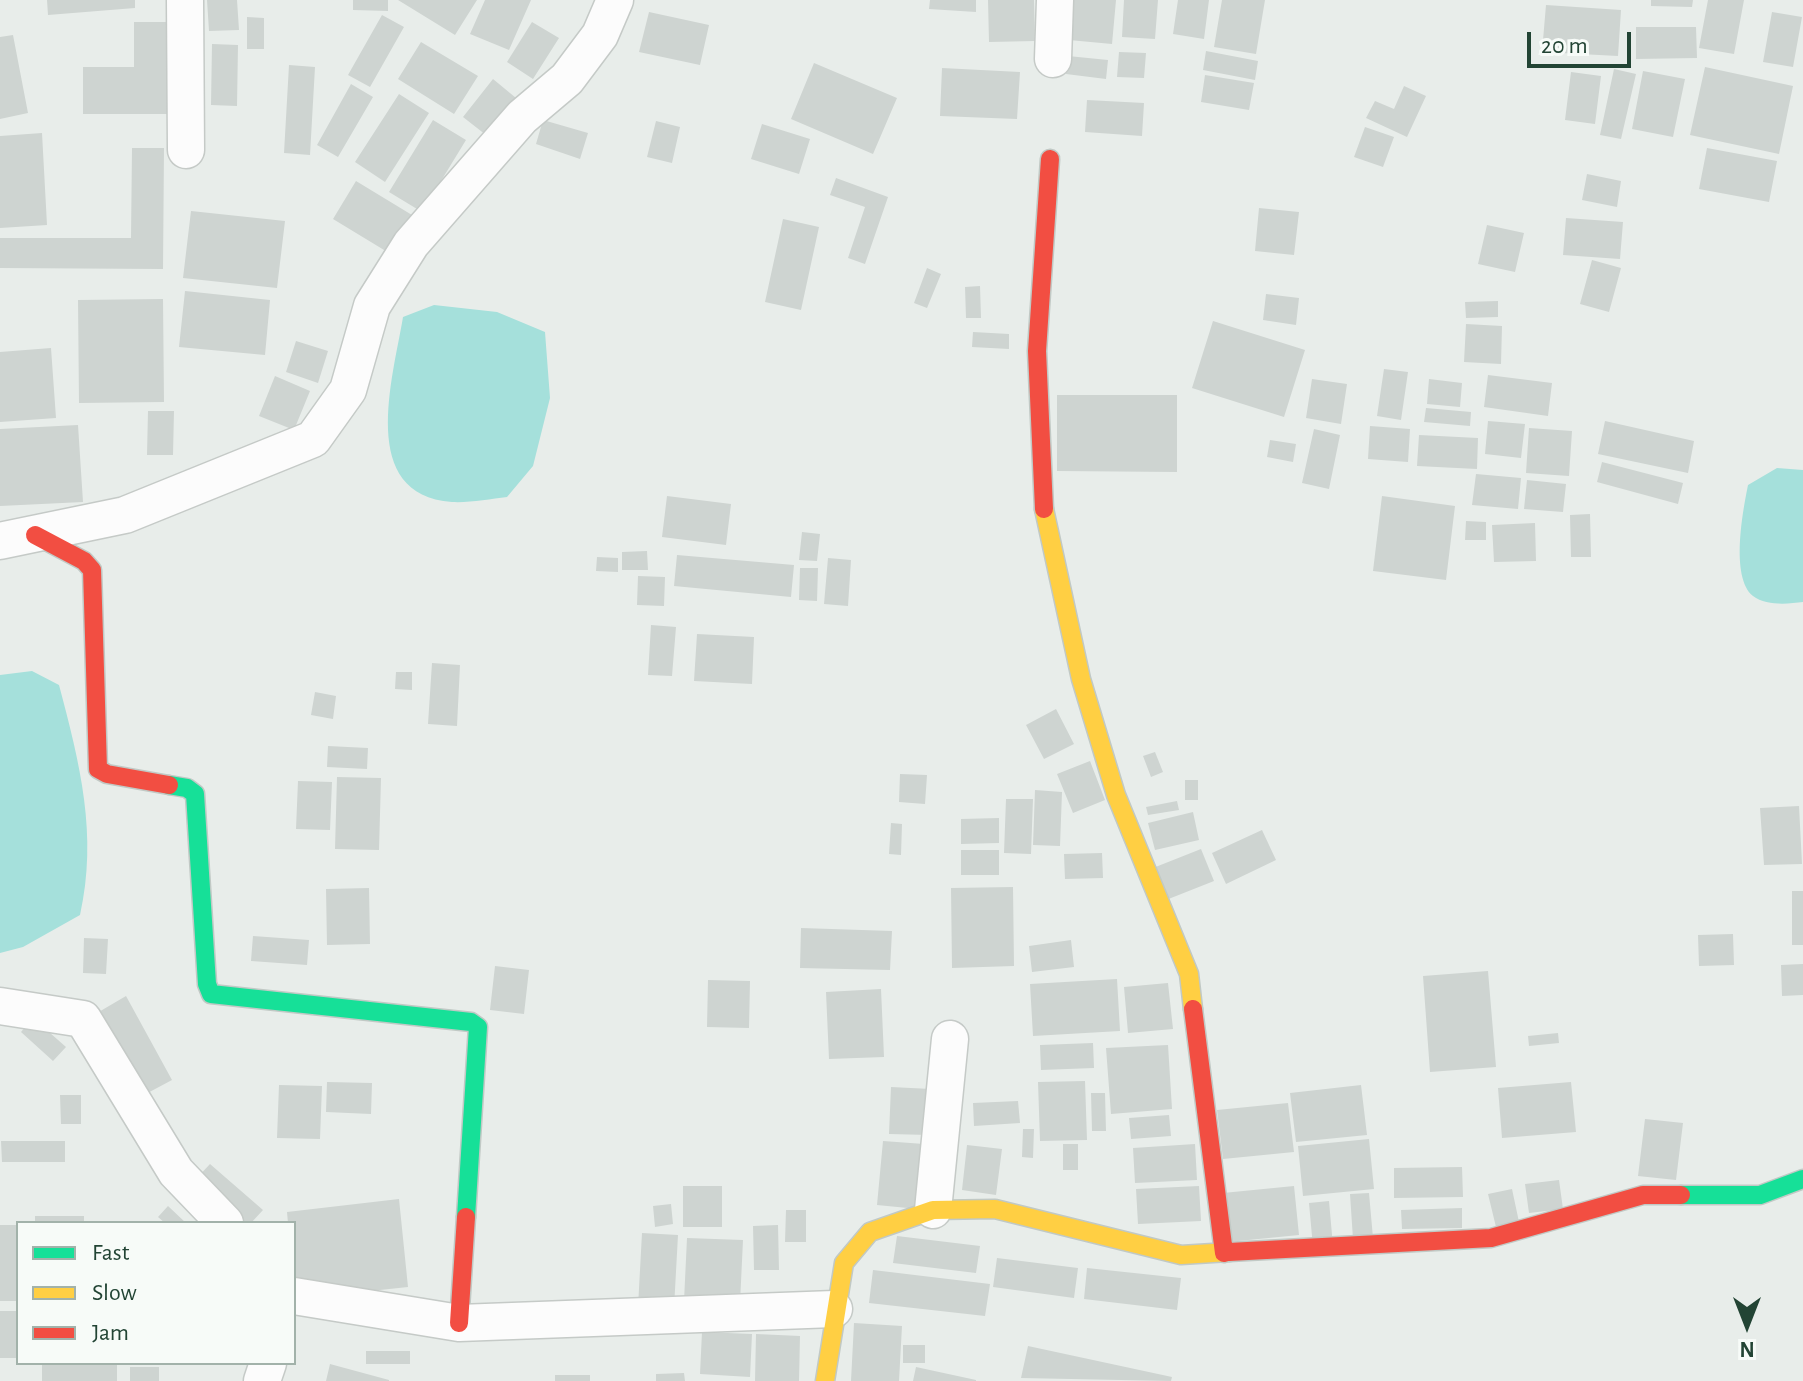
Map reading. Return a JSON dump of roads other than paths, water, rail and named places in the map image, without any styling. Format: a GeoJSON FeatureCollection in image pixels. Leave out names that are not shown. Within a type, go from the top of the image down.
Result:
{"type":"FeatureCollection","features":[{"type":"Feature","properties":{"kind":"street"},"geometry":{"type":"LineString","coordinates":[[185,0],[186,150]]}},
{"type":"Feature","properties":{"kind":"street"},"geometry":{"type":"LineString","coordinates":[[0,541],[125,515],[313,439],[348,390],[372,306],[411,244],[522,117],[567,79],[600,35],[615,0]]}},
{"type":"Feature","properties":{"kind":"street"},"geometry":{"type":"LineString","coordinates":[[1053,59],[1055,0]]}},
{"type":"Feature","properties":{"kind":"street"},"geometry":{"type":"LineString","coordinates":[[1050,159],[1037,351],[1044,521],[1081,679],[1116,795],[1189,974],[1224,1253]]}},
{"type":"Feature","properties":{"kind":"street"},"geometry":{"type":"LineString","coordinates":[[35,535],[84,561],[92,570],[95,758],[98,769],[107,774],[187,788],[195,794],[207,984],[211,994],[471,1022],[478,1027],[459,1323]]}},
{"type":"Feature","properties":{"kind":"street"},"geometry":{"type":"LineString","coordinates":[[0,1006],[83,1019],[176,1172],[223,1221]]}},
{"type":"Feature","properties":{"kind":"street"},"geometry":{"type":"LineString","coordinates":[[933,1210],[950,1039]]}},
{"type":"Feature","properties":{"kind":"street"},"geometry":{"type":"LineString","coordinates":[[825,1381],[834,1309],[844,1263],[870,1232],[933,1210],[995,1209],[1181,1255],[1491,1238],[1643,1195],[1760,1195],[1803,1179]]}},
{"type":"Feature","properties":{"kind":"street"},"geometry":{"type":"LineString","coordinates":[[296,1296],[459,1323],[834,1309]]}},
{"type":"Feature","properties":{"kind":"water"},"geometry":{"type":"Polygon","coordinates":[[[434,305],[497,312],[545,332],[550,398],[533,466],[507,497],[452,502],[422,495],[403,479],[392,456],[388,430],[389,400],[403,317],[434,305]]]}},
{"type":"Feature","properties":{"kind":"water"},"geometry":{"type":"Polygon","coordinates":[[[1777,468],[1803,470],[1803,602],[1777,604],[1758,599],[1746,587],[1742,574],[1740,543],[1748,485],[1777,468]]]}},
{"type":"Feature","properties":{"kind":"water"},"geometry":{"type":"Polygon","coordinates":[[[32,671],[59,685],[67,714],[80,771],[87,828],[85,885],[80,915],[23,947],[0,953],[0,675],[32,671]]]}}]}
